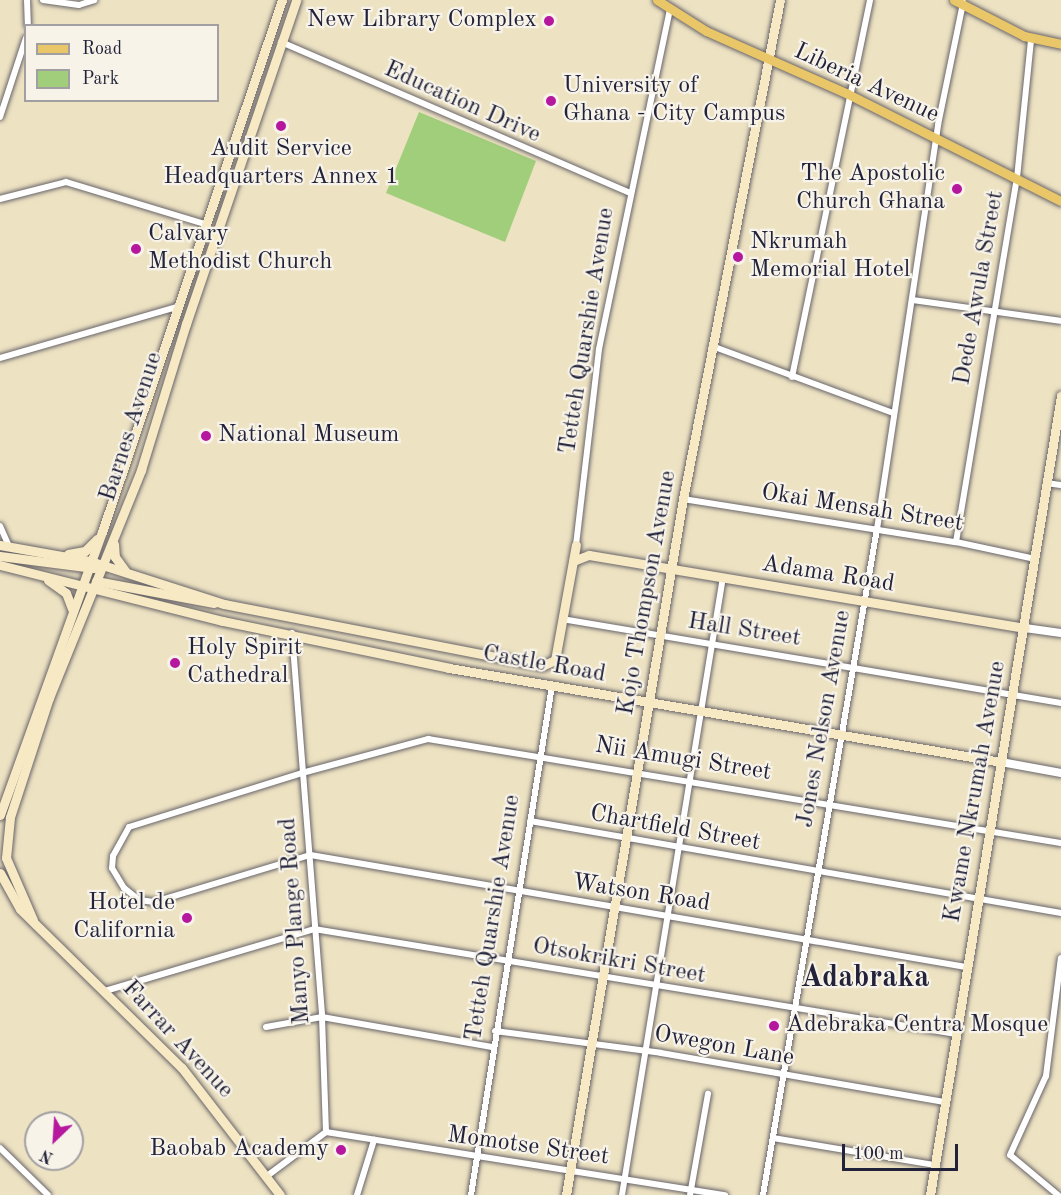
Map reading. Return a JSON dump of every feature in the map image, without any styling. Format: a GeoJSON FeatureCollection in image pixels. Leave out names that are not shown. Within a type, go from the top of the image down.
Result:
{"type":"FeatureCollection","features":[{"type":"Feature","properties":{"kind":"main road","name":"Barnes Avenue"},"geometry":{"type":"LineString","coordinates":[[0,815],[102,532],[204,224],[282,0]]}},
{"type":"Feature","properties":{"kind":"main road","name":"Barnes Avenue"},"geometry":{"type":"LineString","coordinates":[[3,861],[7,829],[17,792],[144,462],[296,0]]}},
{"type":"Feature","properties":{"kind":"main road","name":"Liberia Avenue"},"geometry":{"type":"LineString","coordinates":[[657,0],[670,10],[769,61],[848,94],[1061,201]]}},
{"type":"Feature","properties":{"kind":"main road","name":"Kojo Thompson Avenue"},"geometry":{"type":"LineString","coordinates":[[566,1195],[612,908],[639,770],[648,703],[683,499],[780,0]]}},
{"type":"Feature","properties":{"kind":"main road"},"geometry":{"type":"LineString","coordinates":[[960,1],[1031,39],[1061,44]]}},
{"type":"Feature","properties":{"kind":"main road","name":"Kwame Nkrumah Avenue"},"geometry":{"type":"LineString","coordinates":[[930,1195],[988,830],[1014,696],[1045,483],[1059,418],[1061,396]]}},
{"type":"Feature","properties":{"kind":"main road"},"geometry":{"type":"LineString","coordinates":[[58,554],[85,551],[102,532]]}},
{"type":"Feature","properties":{"kind":"main road"},"geometry":{"type":"LineString","coordinates":[[113,542],[115,557],[125,571]]}},
{"type":"Feature","properties":{"kind":"main road","name":"Castle Road"},"geometry":{"type":"LineString","coordinates":[[4,545],[58,554],[90,566],[104,566],[125,571],[224,604],[542,666],[555,660]]}},
{"type":"Feature","properties":{"kind":"main road","name":"Adama Road"},"geometry":{"type":"LineString","coordinates":[[576,545],[589,555],[1024,628]]}},
{"type":"Feature","properties":{"kind":"main road","name":"Tetteh Quarshie Avenue"},"geometry":{"type":"LineString","coordinates":[[555,660],[576,545]]}},
{"type":"Feature","properties":{"kind":"main road"},"geometry":{"type":"LineString","coordinates":[[573,561],[589,555]]}},
{"type":"Feature","properties":{"kind":"main road"},"geometry":{"type":"LineString","coordinates":[[0,556],[90,566],[96,583],[224,604]]}},
{"type":"Feature","properties":{"kind":"main road","name":"Castle Road"},"geometry":{"type":"LineString","coordinates":[[0,565],[82,585],[96,583],[112,594],[449,668],[842,737],[1000,762]]}},
{"type":"Feature","properties":{"kind":"main road"},"geometry":{"type":"LineString","coordinates":[[39,574],[66,593],[71,614]]}},
{"type":"Feature","properties":{"kind":"main road"},"geometry":{"type":"LineString","coordinates":[[85,613],[97,599],[112,594]]}},
{"type":"Feature","properties":{"kind":"main road"},"geometry":{"type":"LineString","coordinates":[[449,668],[453,648]]}},
{"type":"Feature","properties":{"kind":"main road","name":"Farrar Avenue"},"geometry":{"type":"LineString","coordinates":[[3,861],[33,920]]}},
{"type":"Feature","properties":{"kind":"main road"},"geometry":{"type":"LineString","coordinates":[[0,873],[3,884]]}},
{"type":"Feature","properties":{"kind":"main road","name":"Farrar Avenue"},"geometry":{"type":"LineString","coordinates":[[3,884],[33,920],[182,1068],[280,1195]]}},
{"type":"Feature","properties":{"kind":"street"},"geometry":{"type":"LineString","coordinates":[[27,0],[28,24]]}},
{"type":"Feature","properties":{"kind":"street"},"geometry":{"type":"LineString","coordinates":[[43,0],[65,5],[94,0]]}},
{"type":"Feature","properties":{"kind":"street"},"geometry":{"type":"LineString","coordinates":[[792,377],[848,94],[870,0]]}},
{"type":"Feature","properties":{"kind":"street","name":"Jones Nelson Avenue"},"geometry":{"type":"LineString","coordinates":[[764,1195],[805,939],[877,530],[893,413],[960,1]]}},
{"type":"Feature","properties":{"kind":"street","name":"Tetteh Quarshie Avenue"},"geometry":{"type":"LineString","coordinates":[[576,545],[599,350],[670,10]]}},
{"type":"Feature","properties":{"kind":"street","name":"Dede Awula Street"},"geometry":{"type":"LineString","coordinates":[[956,542],[993,310],[1017,178],[1031,39]]}},
{"type":"Feature","properties":{"kind":"street","name":"Education Drive"},"geometry":{"type":"LineString","coordinates":[[281,42],[630,194]]}},
{"type":"Feature","properties":{"kind":"street"},"geometry":{"type":"LineString","coordinates":[[0,117],[24,44]]}},
{"type":"Feature","properties":{"kind":"street"},"geometry":{"type":"LineString","coordinates":[[0,199],[66,182],[204,224]]}},
{"type":"Feature","properties":{"kind":"street"},"geometry":{"type":"LineString","coordinates":[[912,300],[1061,321]]}},
{"type":"Feature","properties":{"kind":"street"},"geometry":{"type":"LineString","coordinates":[[0,358],[177,307]]}},
{"type":"Feature","properties":{"kind":"street"},"geometry":{"type":"LineString","coordinates":[[712,346],[893,413]]}},
{"type":"Feature","properties":{"kind":"street"},"geometry":{"type":"LineString","coordinates":[[1045,483],[1061,485]]}},
{"type":"Feature","properties":{"kind":"street","name":"Okai Mensah Street"},"geometry":{"type":"LineString","coordinates":[[683,499],[956,542],[1035,559]]}},
{"type":"Feature","properties":{"kind":"street"},"geometry":{"type":"LineString","coordinates":[[0,526],[4,545]]}},
{"type":"Feature","properties":{"kind":"street"},"geometry":{"type":"LineString","coordinates":[[622,1195],[723,578]]}},
{"type":"Feature","properties":{"kind":"street","name":"Hall Street"},"geometry":{"type":"LineString","coordinates":[[562,619],[1061,703]]}},
{"type":"Feature","properties":{"kind":"street","name":"Adama Road"},"geometry":{"type":"LineString","coordinates":[[1024,628],[1061,633]]}},
{"type":"Feature","properties":{"kind":"street","name":"Manyo Plange Road"},"geometry":{"type":"LineString","coordinates":[[292,633],[322,1017],[326,1132]]}},
{"type":"Feature","properties":{"kind":"street","name":"Tetteh Quarshie Avenue"},"geometry":{"type":"LineString","coordinates":[[471,1195],[495,1030],[552,686]]}},
{"type":"Feature","properties":{"kind":"street","name":"Nii Amugi Street"},"geometry":{"type":"LineString","coordinates":[[310,855],[154,902],[139,900],[124,888],[112,867],[119,839],[129,827],[418,739],[440,739],[639,770],[1061,843]]}},
{"type":"Feature","properties":{"kind":"street","name":"Castle Road"},"geometry":{"type":"LineString","coordinates":[[1000,762],[1061,773]]}},
{"type":"Feature","properties":{"kind":"street","name":"Chartfield Street"},"geometry":{"type":"LineString","coordinates":[[530,821],[817,873],[1061,913]]}},
{"type":"Feature","properties":{"kind":"street","name":"Watson Road"},"geometry":{"type":"LineString","coordinates":[[310,855],[966,967]]}},
{"type":"Feature","properties":{"kind":"street","name":"Otsokrikri Street"},"geometry":{"type":"LineString","coordinates":[[105,991],[314,929],[956,1034]]}},
{"type":"Feature","properties":{"kind":"street"},"geometry":{"type":"LineString","coordinates":[[1058,1195],[1010,1155],[1046,1076],[1061,958]]}},
{"type":"Feature","properties":{"kind":"street"},"geometry":{"type":"LineString","coordinates":[[266,1027],[322,1017],[493,1047]]}},
{"type":"Feature","properties":{"kind":"street","name":"Owegon Lane"},"geometry":{"type":"LineString","coordinates":[[495,1030],[591,1042],[946,1102]]}},
{"type":"Feature","properties":{"kind":"street"},"geometry":{"type":"LineString","coordinates":[[691,1192],[708,1094]]}},
{"type":"Feature","properties":{"kind":"street"},"geometry":{"type":"LineString","coordinates":[[267,1176],[326,1132]]}},
{"type":"Feature","properties":{"kind":"street","name":"Momotse Street"},"geometry":{"type":"LineString","coordinates":[[326,1132],[625,1179],[691,1192],[725,1195]]}},
{"type":"Feature","properties":{"kind":"street"},"geometry":{"type":"LineString","coordinates":[[773,1138],[934,1165]]}},
{"type":"Feature","properties":{"kind":"street"},"geometry":{"type":"LineString","coordinates":[[357,1195],[374,1140]]}},
{"type":"Feature","properties":{"kind":"street"},"geometry":{"type":"LineString","coordinates":[[0,1148],[48,1195]]}},
{"type":"Feature","properties":{"kind":"green space"},"geometry":{"type":"Polygon","coordinates":[[[419,112],[536,161],[505,242],[386,193],[419,112]]]}},
{"type":"Feature","properties":{"kind":"place","name":"New Library Complex"},"geometry":{"type":"Point","coordinates":[549,21]}},
{"type":"Feature","properties":{"kind":"place","name":"University of Ghana - City Campus"},"geometry":{"type":"Point","coordinates":[551,101]}},
{"type":"Feature","properties":{"kind":"place","name":"Audit Service Headquarters Annex 1"},"geometry":{"type":"Point","coordinates":[281,126]}},
{"type":"Feature","properties":{"kind":"place","name":"The Apostolic Church Ghana"},"geometry":{"type":"Point","coordinates":[957,189]}},
{"type":"Feature","properties":{"kind":"place","name":"Calvary Methodist Church"},"geometry":{"type":"Point","coordinates":[136,249]}},
{"type":"Feature","properties":{"kind":"place","name":"Nkrumah Memorial Hotel"},"geometry":{"type":"Point","coordinates":[738,257]}},
{"type":"Feature","properties":{"kind":"place","name":"National Museum"},"geometry":{"type":"Point","coordinates":[206,436]}},
{"type":"Feature","properties":{"kind":"place","name":"Holy Spirit Cathedral"},"geometry":{"type":"Point","coordinates":[175,663]}},
{"type":"Feature","properties":{"kind":"place","name":"Hotel de California"},"geometry":{"type":"Point","coordinates":[187,918]}},
{"type":"Feature","properties":{"kind":"place","name":"Adebraka Centra Mosque"},"geometry":{"type":"Point","coordinates":[774,1026]}},
{"type":"Feature","properties":{"kind":"place","name":"Baobab Academy"},"geometry":{"type":"Point","coordinates":[341,1150]}},
{"type":"Feature","properties":{"kind":"district","name":"Adabraka"},"geometry":{"type":"Point","coordinates":[865,978]}}]}
